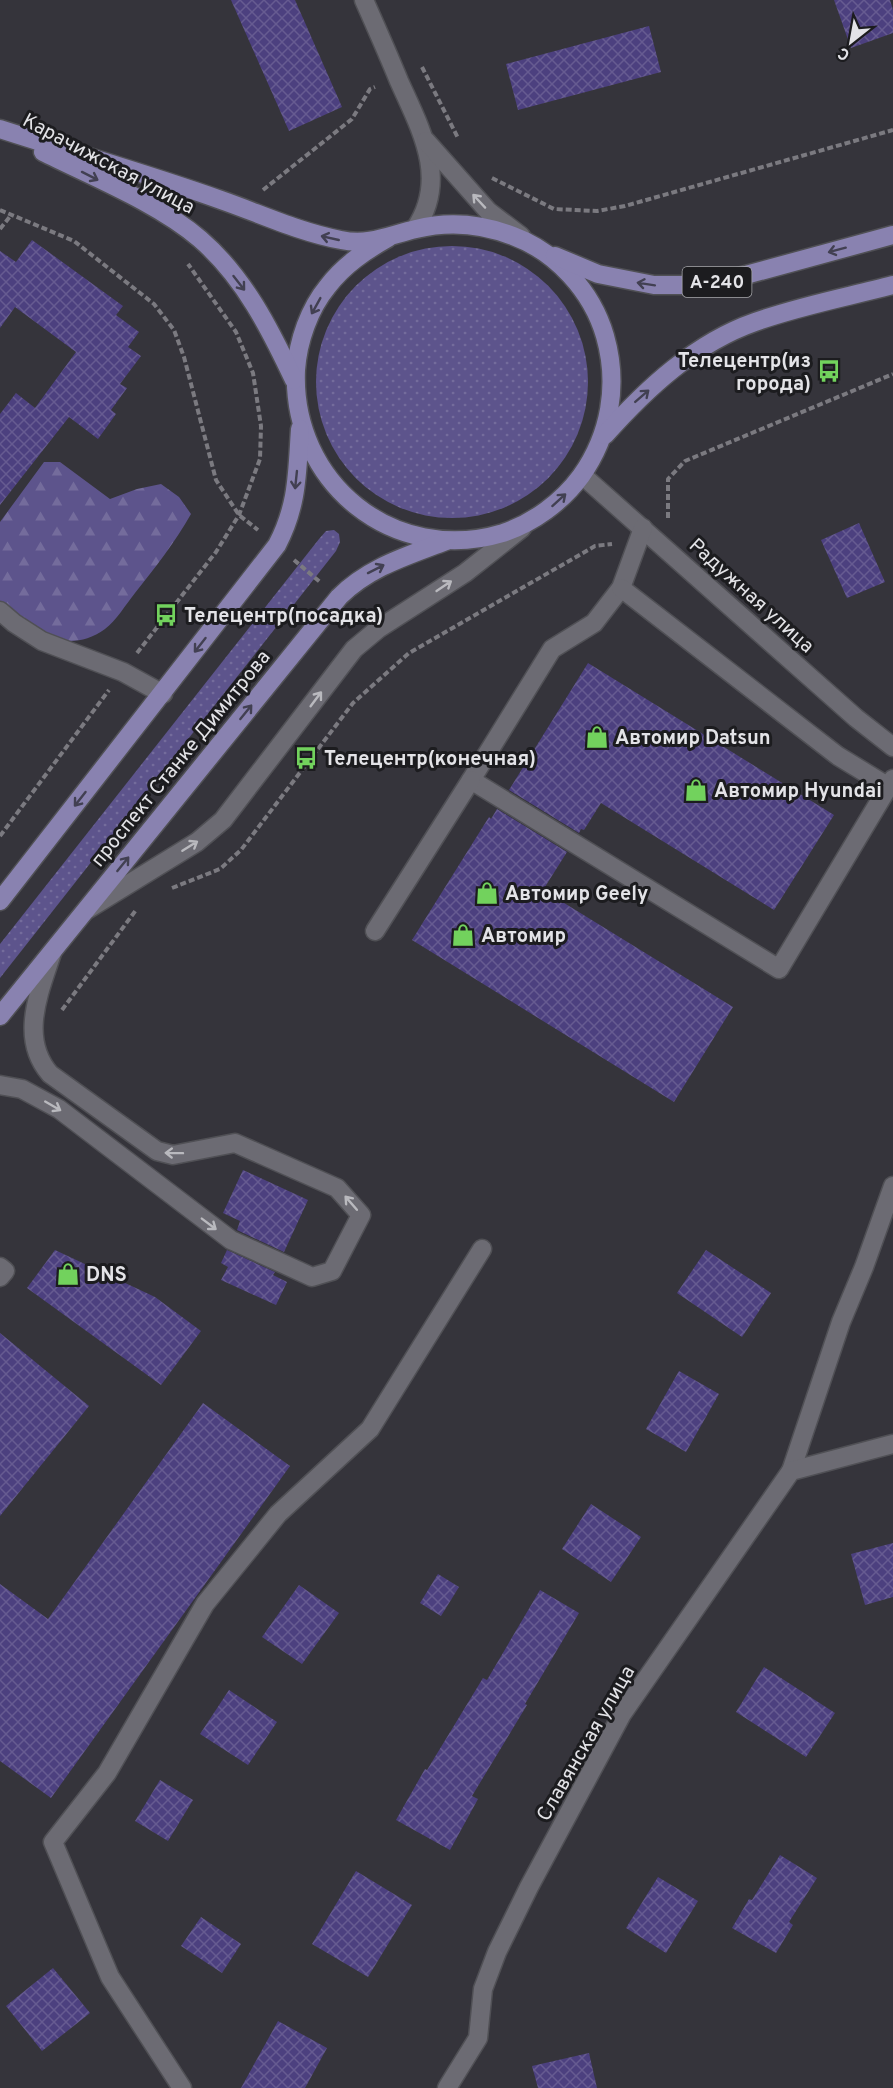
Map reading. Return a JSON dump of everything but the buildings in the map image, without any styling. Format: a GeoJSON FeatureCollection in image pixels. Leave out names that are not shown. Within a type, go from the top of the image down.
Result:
{"type":"FeatureCollection","features":[{"type":"Feature","properties":{"kind":"main road"},"geometry":{"type":"LineString","coordinates":[[0,130],[220,200],[320,236],[364,243],[434,225],[462,224],[490,228],[516,237],[541,250],[562,267],[580,286],[594,309],[604,334],[610,360],[612,386],[609,413],[602,439],[591,461],[574,485],[554,504],[512,530],[491,536],[448,541],[419,537],[392,528],[366,514],[344,496],[325,474],[310,449],[300,422]]}},
{"type":"Feature","properties":{"kind":"main road","name":"Карачижская улица"},"geometry":{"type":"LineString","coordinates":[[0,130],[132,197],[168,217],[200,239],[237,280],[257,308],[296,385]]}},
{"type":"Feature","properties":{"kind":"main road","name":"А-240"},"geometry":{"type":"LineString","coordinates":[[541,250],[598,274],[654,285],[684,285],[720,282],[893,235]]}},
{"type":"Feature","properties":{"kind":"main road"},"geometry":{"type":"LineString","coordinates":[[0,902],[277,545],[292,510],[297,480],[300,422],[296,385],[297,359],[303,334],[322,295],[343,269],[363,253],[388,238]]}},
{"type":"Feature","properties":{"kind":"main road","name":"А-240"},"geometry":{"type":"LineString","coordinates":[[602,439],[633,404],[664,377],[693,355],[724,336],[754,322],[893,285]]}},
{"type":"Feature","properties":{"kind":"main road","name":"проспект Станке Димитрова"},"geometry":{"type":"LineString","coordinates":[[0,1016],[339,597],[351,585],[373,571],[448,541]]}},
{"type":"Feature","properties":{"kind":"street"},"geometry":{"type":"LineString","coordinates":[[364,0],[425,140],[430,167],[429,200],[424,215],[415,229]]}},
{"type":"Feature","properties":{"kind":"street"},"geometry":{"type":"LineString","coordinates":[[425,140],[488,211],[541,250]]}},
{"type":"Feature","properties":{"kind":"street","name":"Радужная улица"},"geometry":{"type":"LineString","coordinates":[[582,475],[645,537],[893,747]]}},
{"type":"Feature","properties":{"kind":"street"},"geometry":{"type":"LineString","coordinates":[[87,910],[197,842],[223,820],[354,649],[378,629],[465,573],[531,520]]}},
{"type":"Feature","properties":{"kind":"street"},"geometry":{"type":"LineString","coordinates":[[375,931],[552,649],[594,623],[621,588],[645,537]]}},
{"type":"Feature","properties":{"kind":"street"},"geometry":{"type":"LineString","coordinates":[[471,780],[779,969],[891,783],[838,756],[621,588]]}},
{"type":"Feature","properties":{"kind":"street"},"geometry":{"type":"LineString","coordinates":[[0,611],[42,641],[123,672],[163,694]]}},
{"type":"Feature","properties":{"kind":"street"},"geometry":{"type":"LineString","coordinates":[[0,1084],[22,1089],[59,1109],[231,1240],[312,1277],[332,1271],[361,1215],[337,1188],[235,1143],[173,1155],[157,1151],[50,1074],[34,1048],[33,1032],[38,998],[52,953]]}},
{"type":"Feature","properties":{"kind":"street","name":"Славянская улица"},"geometry":{"type":"LineString","coordinates":[[447,2088],[478,2038],[483,1989],[497,1952],[529,1887],[622,1714],[791,1471],[841,1322],[864,1267],[893,1186]]}},
{"type":"Feature","properties":{"kind":"street"},"geometry":{"type":"LineString","coordinates":[[182,2088],[110,1977],[53,1842],[106,1773],[205,1604],[278,1514],[370,1429],[482,1249]]}},
{"type":"Feature","properties":{"kind":"street"},"geometry":{"type":"LineString","coordinates":[[0,1267],[4,1271],[0,1277]]}},
{"type":"Feature","properties":{"kind":"street"},"geometry":{"type":"LineString","coordinates":[[791,1471],[893,1444]]}},
{"type":"Feature","properties":{"kind":"path"},"geometry":{"type":"LineString","coordinates":[[262,192],[352,119],[370,89],[422,66],[463,148]]}},
{"type":"Feature","properties":{"kind":"path"},"geometry":{"type":"LineString","coordinates":[[483,173],[554,208],[597,211],[625,206],[893,130]]}},
{"type":"Feature","properties":{"kind":"path"},"geometry":{"type":"LineString","coordinates":[[0,210],[74,241],[154,304],[174,330],[184,357],[216,480],[239,515],[339,597]]}},
{"type":"Feature","properties":{"kind":"path"},"geometry":{"type":"LineString","coordinates":[[0,229],[12,214]]}},
{"type":"Feature","properties":{"kind":"path"},"geometry":{"type":"LineString","coordinates":[[200,239],[188,264],[236,332],[253,373],[261,426],[260,459],[239,515]]}},
{"type":"Feature","properties":{"kind":"path"},"geometry":{"type":"LineString","coordinates":[[162,893],[220,869],[241,850],[353,703],[409,653],[595,546],[645,537],[669,517],[668,479],[684,461],[893,374]]}},
{"type":"Feature","properties":{"kind":"path"},"geometry":{"type":"LineString","coordinates":[[61,1012],[141,903]]}},
{"type":"Feature","properties":{"kind":"green space"},"geometry":{"type":"Polygon","coordinates":[[[439,246],[465,246],[492,251],[516,262],[539,277],[557,295],[572,318],[583,342],[588,382],[586,409],[578,434],[557,469],[539,487],[516,502],[492,513],[465,518],[439,518],[412,513],[388,502],[365,487],[347,469],[332,446],[321,422],[316,395],[316,369],[321,342],[332,318],[347,295],[365,277],[388,262],[412,251],[439,246]]]}},
{"type":"Feature","properties":{"kind":"green space"},"geometry":{"type":"Polygon","coordinates":[[[44,462],[60,462],[110,499],[137,489],[161,484],[179,497],[191,514],[164,555],[113,622],[90,637],[76,641],[48,637],[35,631],[0,602],[0,522],[44,462]]]}},
{"type":"Feature","properties":{"kind":"green space"},"geometry":{"type":"Polygon","coordinates":[[[334,530],[339,534],[340,542],[336,551],[0,978],[0,944],[319,539],[326,531],[334,530]]]}},
{"type":"Feature","properties":{"kind":"place","name":"Телецентр(из города)"},"geometry":{"type":"Point","coordinates":[829,371]}},
{"type":"Feature","properties":{"kind":"place","name":"Телецентр(посадка)"},"geometry":{"type":"Point","coordinates":[166,615]}},
{"type":"Feature","properties":{"kind":"place","name":"Автомир Datsun"},"geometry":{"type":"Point","coordinates":[597,737]}},
{"type":"Feature","properties":{"kind":"place","name":"Телецентр(конечная)"},"geometry":{"type":"Point","coordinates":[306,758]}},
{"type":"Feature","properties":{"kind":"place","name":"Автомир Hyundai"},"geometry":{"type":"Point","coordinates":[696,790]}},
{"type":"Feature","properties":{"kind":"place","name":"Автомир Geely"},"geometry":{"type":"Point","coordinates":[487,893]}},
{"type":"Feature","properties":{"kind":"place","name":"Автомир"},"geometry":{"type":"Point","coordinates":[463,935]}},
{"type":"Feature","properties":{"kind":"place","name":"DNS"},"geometry":{"type":"Point","coordinates":[68,1274]}}]}
